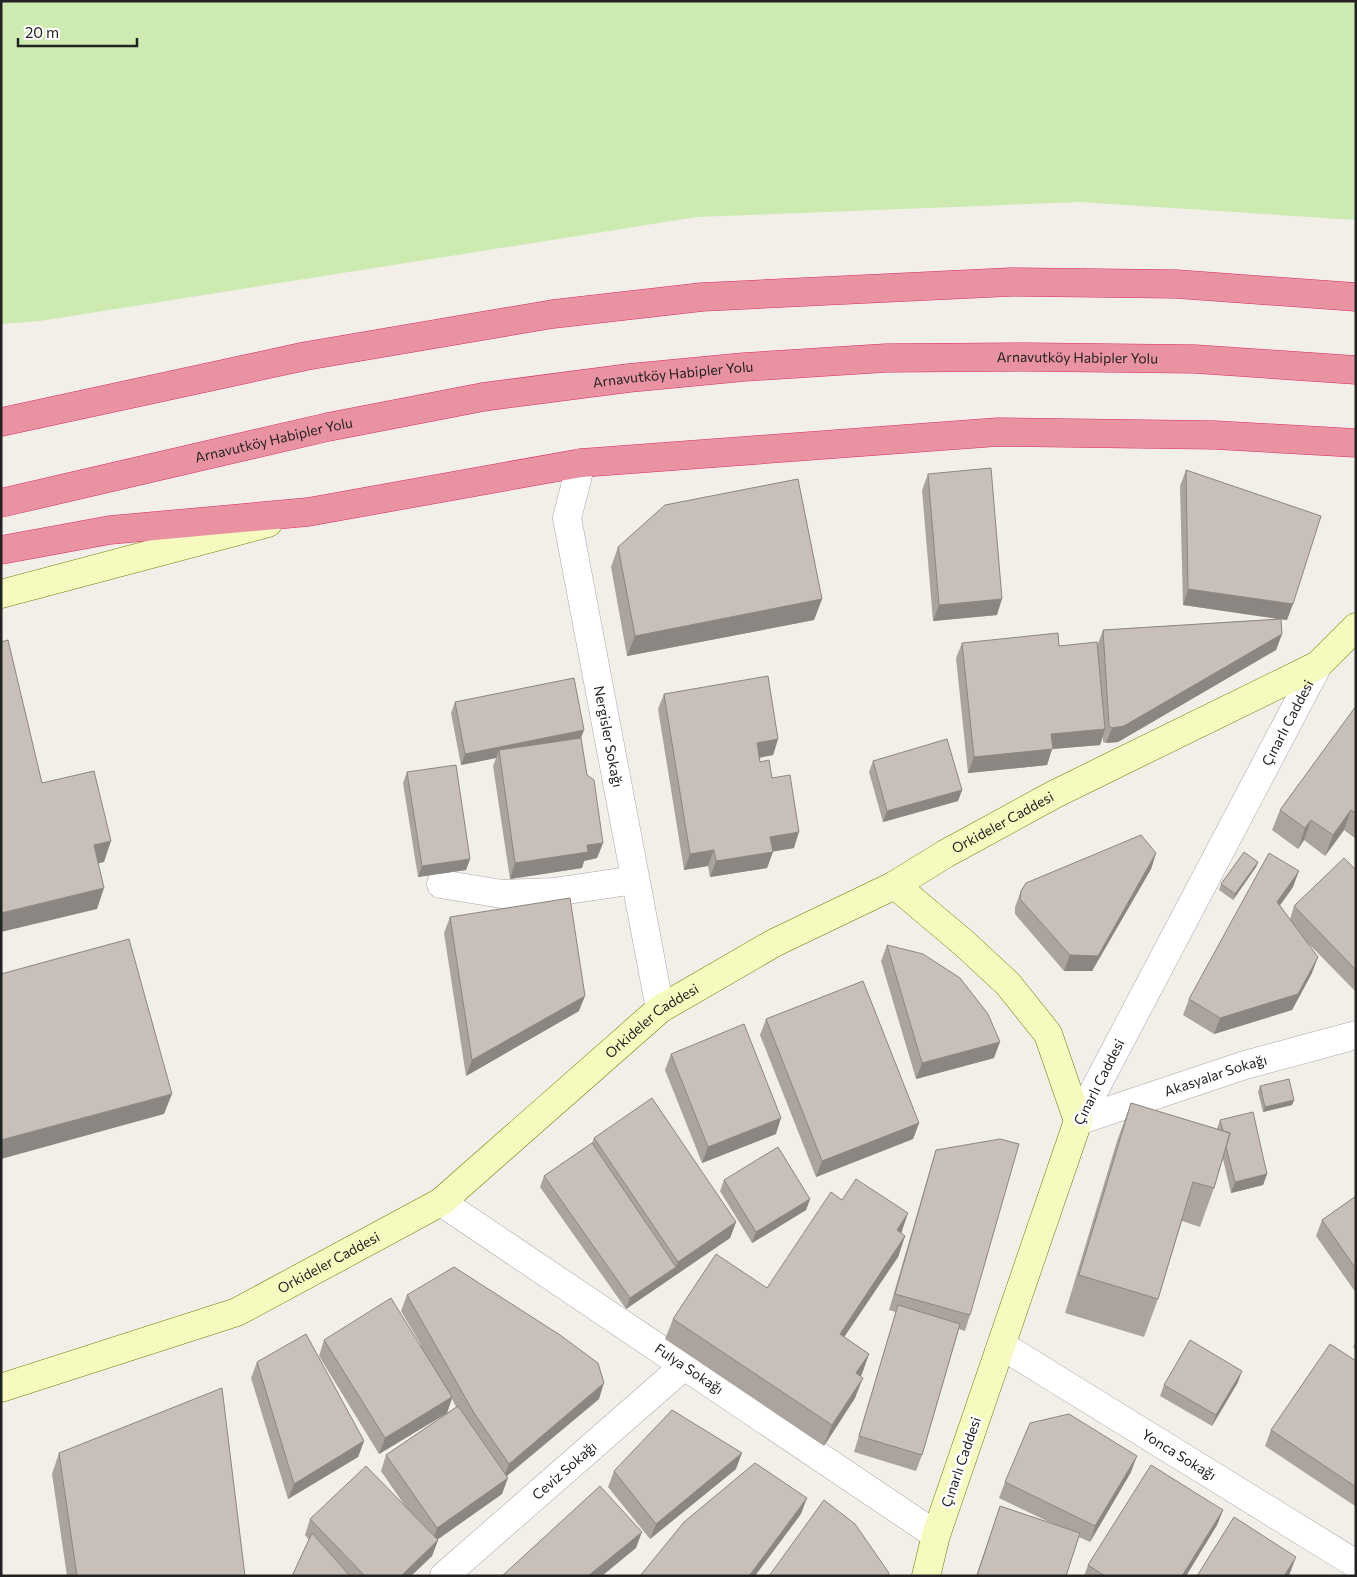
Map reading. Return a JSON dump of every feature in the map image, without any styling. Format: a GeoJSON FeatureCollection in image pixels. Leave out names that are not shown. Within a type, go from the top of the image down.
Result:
{"type":"FeatureCollection","features":[{"type":"Feature","properties":{"kind":"highway"},"geometry":{"type":"LineString","coordinates":[[1,422],[306,356],[553,314],[702,297],[1011,282],[1176,284],[1356,297]]}},
{"type":"Feature","properties":{"kind":"highway","name":"Arnavutköy Habipler Yolu"},"geometry":{"type":"LineString","coordinates":[[1,503],[328,427],[483,397],[629,378],[744,367],[886,358],[1195,359],[1356,370]]}},
{"type":"Feature","properties":{"kind":"highway"},"geometry":{"type":"LineString","coordinates":[[1,550],[110,530],[308,512],[581,463],[998,432],[1215,435],[1356,443]]}},
{"type":"Feature","properties":{"kind":"street","name":"Nergisler Sokağı"},"geometry":{"type":"LineString","coordinates":[[581,463],[567,518],[660,1010]]}},
{"type":"Feature","properties":{"kind":"street"},"geometry":{"type":"LineString","coordinates":[[1,594],[308,512]]}},
{"type":"Feature","properties":{"kind":"street","name":"Çınarlı Caddesi"},"geometry":{"type":"LineString","coordinates":[[926,1576],[936,1535],[1078,1121],[1318,665],[1356,628]]}},
{"type":"Feature","properties":{"kind":"street","name":"Orkideler Caddesi"},"geometry":{"type":"LineString","coordinates":[[1,1388],[237,1312],[441,1202],[660,1010],[774,942],[895,885],[946,854],[1055,794],[1318,665]]}},
{"type":"Feature","properties":{"kind":"street"},"geometry":{"type":"LineString","coordinates":[[441,884],[502,894],[554,892],[635,880]]}},
{"type":"Feature","properties":{"kind":"street"},"geometry":{"type":"LineString","coordinates":[[895,885],[965,944],[1008,984],[1048,1034],[1078,1121]]}},
{"type":"Feature","properties":{"kind":"street","name":"Akasyalar Sokağı"},"geometry":{"type":"LineString","coordinates":[[1078,1121],[1245,1066],[1356,1035]]}},
{"type":"Feature","properties":{"kind":"street","name":"Fulya Sokağı"},"geometry":{"type":"LineString","coordinates":[[441,1202],[936,1535]]}},
{"type":"Feature","properties":{"kind":"street","name":"Yonca Sokağı"},"geometry":{"type":"LineString","coordinates":[[1001,1345],[1356,1564]]}},
{"type":"Feature","properties":{"kind":"street","name":"Ceviz Sokağı"},"geometry":{"type":"LineString","coordinates":[[444,1576],[684,1366]]}},
{"type":"Feature","properties":{"kind":"green space"},"geometry":{"type":"Polygon","coordinates":[[[1,1],[1356,1],[1356,220],[1080,202],[697,217],[40,321],[1,324],[1,1]]]}},
{"type":"Feature","properties":{"kind":"building"},"geometry":{"type":"Polygon","coordinates":[[[991,468],[1002,599],[939,605],[928,474],[991,468]]]}},
{"type":"Feature","properties":{"kind":"building"},"geometry":{"type":"Polygon","coordinates":[[[1186,470],[1321,516],[1293,604],[1188,589],[1186,470]]]}},
{"type":"Feature","properties":{"kind":"building"},"geometry":{"type":"Polygon","coordinates":[[[798,479],[822,599],[635,636],[618,547],[665,505],[798,479]]]}},
{"type":"Feature","properties":{"kind":"building"},"geometry":{"type":"Polygon","coordinates":[[[1281,619],[1282,634],[1124,726],[1112,728],[1109,726],[1103,630],[1281,619]]]}},
{"type":"Feature","properties":{"kind":"building"},"geometry":{"type":"Polygon","coordinates":[[[1058,633],[1059,646],[1097,642],[1105,729],[1051,734],[1053,749],[974,757],[962,643],[1058,633]]]}},
{"type":"Feature","properties":{"kind":"building"},"geometry":{"type":"Polygon","coordinates":[[[8,640],[42,783],[94,771],[111,841],[94,845],[104,888],[1,913],[1,642],[8,640]]]}},
{"type":"Feature","properties":{"kind":"building"},"geometry":{"type":"Polygon","coordinates":[[[768,676],[778,739],[757,743],[760,762],[769,760],[772,778],[790,775],[799,832],[770,837],[773,852],[716,861],[714,850],[690,854],[664,694],[768,676]]]}},
{"type":"Feature","properties":{"kind":"building"},"geometry":{"type":"Polygon","coordinates":[[[574,678],[584,730],[465,754],[455,702],[574,678]]]}},
{"type":"Feature","properties":{"kind":"building"},"geometry":{"type":"Polygon","coordinates":[[[1356,706],[1356,813],[1351,810],[1333,835],[1311,820],[1305,828],[1280,810],[1356,706]]]}},
{"type":"Feature","properties":{"kind":"building"},"geometry":{"type":"Polygon","coordinates":[[[581,738],[587,775],[594,780],[603,843],[587,845],[588,852],[515,863],[499,750],[581,738]]]}},
{"type":"Feature","properties":{"kind":"building"},"geometry":{"type":"Polygon","coordinates":[[[947,739],[962,790],[887,811],[873,761],[947,739]]]}},
{"type":"Feature","properties":{"kind":"building"},"geometry":{"type":"Polygon","coordinates":[[[456,765],[470,859],[422,866],[407,772],[456,765]]]}},
{"type":"Feature","properties":{"kind":"building"},"geometry":{"type":"Polygon","coordinates":[[[1141,835],[1156,853],[1098,956],[1070,955],[1020,899],[1021,891],[1026,883],[1141,835]]]}},
{"type":"Feature","properties":{"kind":"building"},"geometry":{"type":"Polygon","coordinates":[[[1244,852],[1258,862],[1235,894],[1221,884],[1244,852]]]}},
{"type":"Feature","properties":{"kind":"building"},"geometry":{"type":"Polygon","coordinates":[[[1269,853],[1299,871],[1277,902],[1318,957],[1298,994],[1220,1018],[1189,999],[1269,853]]]}},
{"type":"Feature","properties":{"kind":"building"},"geometry":{"type":"Polygon","coordinates":[[[1344,858],[1356,870],[1356,970],[1294,906],[1344,858]]]}},
{"type":"Feature","properties":{"kind":"building"},"geometry":{"type":"Polygon","coordinates":[[[570,898],[585,996],[472,1060],[450,917],[570,898]]]}},
{"type":"Feature","properties":{"kind":"building"},"geometry":{"type":"Polygon","coordinates":[[[129,939],[172,1094],[1,1140],[1,974],[129,939]]]}},
{"type":"Feature","properties":{"kind":"building"},"geometry":{"type":"Polygon","coordinates":[[[887,945],[923,954],[960,978],[988,1014],[1000,1042],[922,1063],[887,945]]]}},
{"type":"Feature","properties":{"kind":"building"},"geometry":{"type":"Polygon","coordinates":[[[863,981],[919,1123],[822,1161],[766,1019],[863,981]]]}},
{"type":"Feature","properties":{"kind":"building"},"geometry":{"type":"Polygon","coordinates":[[[744,1024],[781,1118],[708,1147],[671,1054],[744,1024]]]}},
{"type":"Feature","properties":{"kind":"building"},"geometry":{"type":"Polygon","coordinates":[[[1289,1079],[1294,1100],[1265,1107],[1260,1086],[1289,1079]]]}},
{"type":"Feature","properties":{"kind":"building"},"geometry":{"type":"Polygon","coordinates":[[[652,1098],[736,1222],[678,1262],[594,1138],[652,1098]]]}},
{"type":"Feature","properties":{"kind":"building"},"geometry":{"type":"Polygon","coordinates":[[[1131,1103],[1230,1133],[1214,1188],[1193,1182],[1158,1299],[1079,1275],[1131,1103]]]}},
{"type":"Feature","properties":{"kind":"building"},"geometry":{"type":"Polygon","coordinates":[[[1253,1112],[1267,1174],[1235,1182],[1226,1147],[1230,1133],[1223,1131],[1220,1120],[1253,1112]]]}},
{"type":"Feature","properties":{"kind":"building"},"geometry":{"type":"Polygon","coordinates":[[[1000,1139],[1019,1144],[970,1315],[895,1294],[936,1150],[1000,1139]]]}},
{"type":"Feature","properties":{"kind":"building"},"geometry":{"type":"Polygon","coordinates":[[[592,1143],[676,1267],[630,1298],[544,1176],[592,1143]]]}},
{"type":"Feature","properties":{"kind":"building"},"geometry":{"type":"Polygon","coordinates":[[[778,1147],[810,1199],[756,1232],[724,1180],[778,1147]]]}},
{"type":"Feature","properties":{"kind":"building"},"geometry":{"type":"Polygon","coordinates":[[[856,1179],[908,1213],[897,1230],[905,1236],[840,1334],[869,1354],[856,1373],[863,1378],[832,1425],[673,1319],[716,1254],[767,1288],[831,1192],[842,1200],[856,1179]]]}},
{"type":"Feature","properties":{"kind":"building"},"geometry":{"type":"Polygon","coordinates":[[[1356,1196],[1356,1269],[1322,1220],[1356,1196]]]}},
{"type":"Feature","properties":{"kind":"building"},"geometry":{"type":"Polygon","coordinates":[[[454,1267],[560,1335],[598,1363],[604,1383],[509,1464],[474,1413],[407,1295],[454,1267]]]}},
{"type":"Feature","properties":{"kind":"building"},"geometry":{"type":"Polygon","coordinates":[[[391,1298],[452,1397],[385,1438],[324,1340],[391,1298]]]}},
{"type":"Feature","properties":{"kind":"building"},"geometry":{"type":"Polygon","coordinates":[[[898,1305],[960,1324],[922,1455],[859,1436],[898,1305]]]}},
{"type":"Feature","properties":{"kind":"building"},"geometry":{"type":"Polygon","coordinates":[[[306,1334],[364,1441],[294,1484],[257,1362],[306,1334]]]}},
{"type":"Feature","properties":{"kind":"building"},"geometry":{"type":"Polygon","coordinates":[[[1190,1340],[1242,1371],[1216,1415],[1164,1385],[1190,1340]]]}},
{"type":"Feature","properties":{"kind":"building"},"geometry":{"type":"Polygon","coordinates":[[[1330,1344],[1356,1361],[1356,1487],[1271,1430],[1330,1344]]]}},
{"type":"Feature","properties":{"kind":"building"},"geometry":{"type":"Polygon","coordinates":[[[222,1388],[245,1576],[77,1576],[59,1453],[222,1388]]]}},
{"type":"Feature","properties":{"kind":"building"},"geometry":{"type":"Polygon","coordinates":[[[458,1406],[508,1478],[437,1528],[386,1455],[458,1406]]]}},
{"type":"Feature","properties":{"kind":"building"},"geometry":{"type":"Polygon","coordinates":[[[672,1410],[742,1453],[656,1524],[614,1471],[672,1410]]]}},
{"type":"Feature","properties":{"kind":"building"},"geometry":{"type":"Polygon","coordinates":[[[1069,1414],[1137,1456],[1095,1526],[1005,1482],[1030,1423],[1069,1414]]]}},
{"type":"Feature","properties":{"kind":"building"},"geometry":{"type":"Polygon","coordinates":[[[755,1463],[807,1498],[749,1576],[640,1576],[684,1522],[755,1463]]]}},
{"type":"Feature","properties":{"kind":"building"},"geometry":{"type":"Polygon","coordinates":[[[1151,1465],[1223,1510],[1182,1576],[1105,1576],[1088,1565],[1151,1465]]]}},
{"type":"Feature","properties":{"kind":"building"},"geometry":{"type":"Polygon","coordinates":[[[366,1466],[438,1540],[401,1576],[365,1576],[310,1519],[366,1466]]]}},
{"type":"Feature","properties":{"kind":"building"},"geometry":{"type":"Polygon","coordinates":[[[600,1486],[642,1532],[588,1576],[502,1576],[600,1486]]]}},
{"type":"Feature","properties":{"kind":"building"},"geometry":{"type":"Polygon","coordinates":[[[824,1500],[855,1524],[889,1573],[888,1576],[769,1576],[824,1500]]]}},
{"type":"Feature","properties":{"kind":"building"},"geometry":{"type":"Polygon","coordinates":[[[1000,1506],[1080,1533],[1066,1576],[977,1576],[1000,1506]]]}},
{"type":"Feature","properties":{"kind":"building"},"geometry":{"type":"Polygon","coordinates":[[[1234,1517],[1296,1557],[1284,1576],[1197,1576],[1234,1517]]]}},
{"type":"Feature","properties":{"kind":"building"},"geometry":{"type":"Polygon","coordinates":[[[312,1533],[350,1576],[292,1576],[312,1533]]]}}]}
